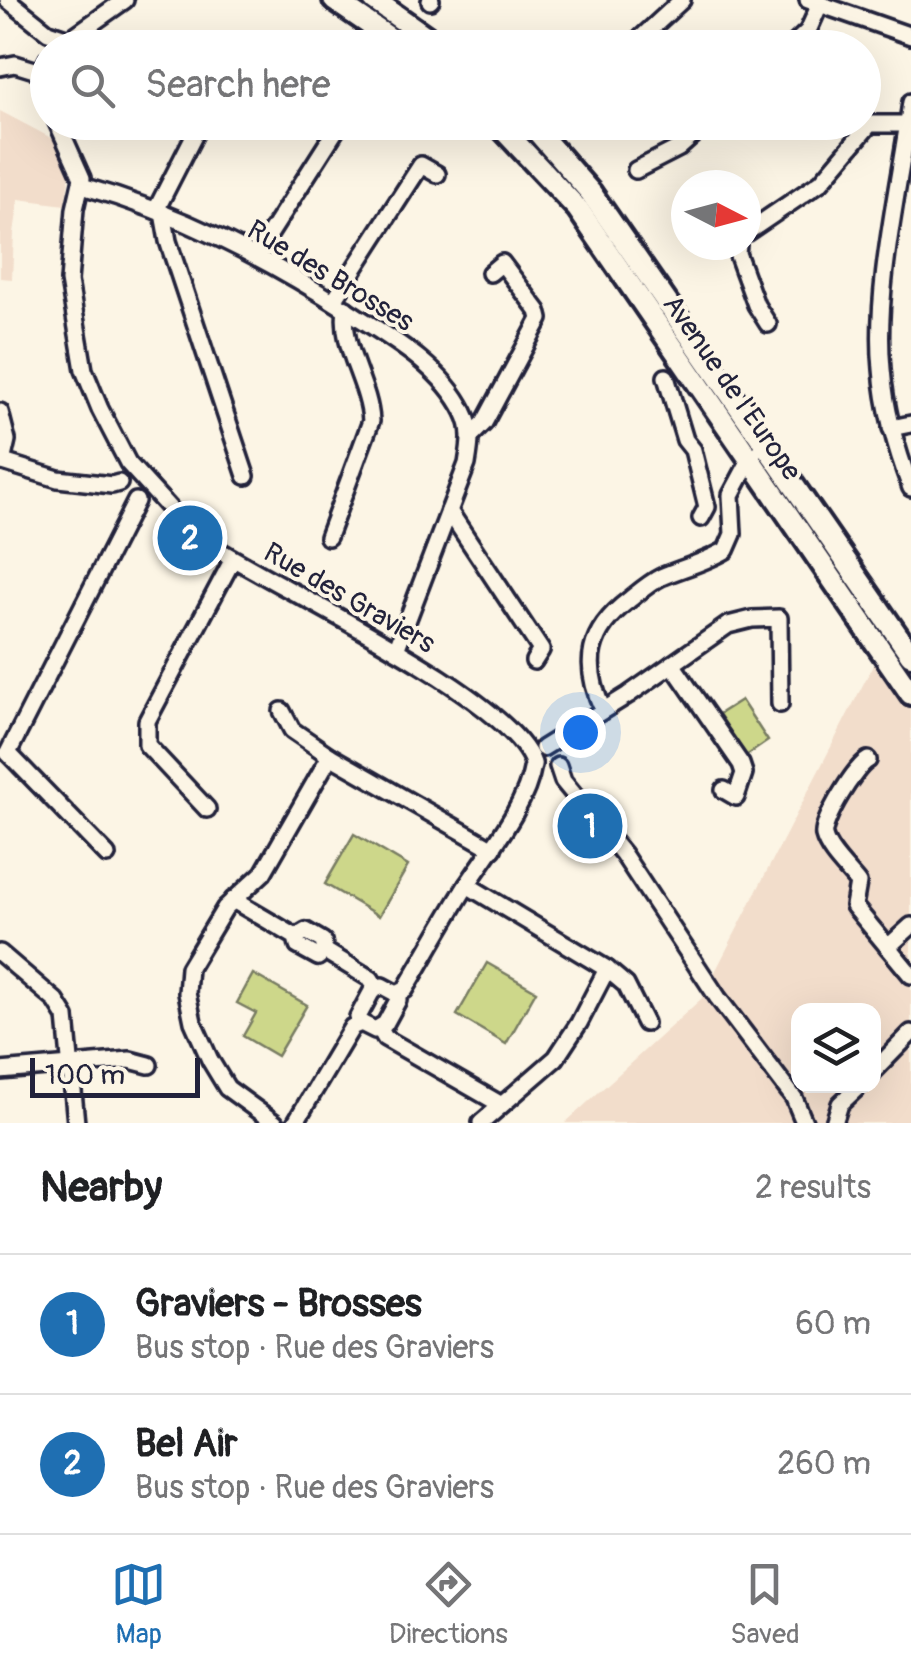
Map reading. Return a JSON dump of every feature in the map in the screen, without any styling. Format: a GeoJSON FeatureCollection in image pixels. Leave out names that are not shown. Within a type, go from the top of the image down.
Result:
{"type":"FeatureCollection","features":[{"type":"Feature","properties":{"kind":"main road"},"geometry":{"type":"LineString","coordinates":[[334,0],[378,30]]}},
{"type":"Feature","properties":{"kind":"main road"},"geometry":{"type":"LineString","coordinates":[[374,0],[416,30]]}},
{"type":"Feature","properties":{"kind":"main road","name":"Avenue de l'Europe"},"geometry":{"type":"LineString","coordinates":[[513,140],[578,210],[911,694]]}},
{"type":"Feature","properties":{"kind":"main road","name":"Avenue de l'Europe"},"geometry":{"type":"LineString","coordinates":[[545,140],[591,193],[911,655]]}},
{"type":"Feature","properties":{"kind":"main road"},"geometry":{"type":"LineString","coordinates":[[829,575],[848,563]]}},
{"type":"Feature","properties":{"kind":"street"},"geometry":{"type":"LineString","coordinates":[[8,0],[44,30]]}},
{"type":"Feature","properties":{"kind":"street"},"geometry":{"type":"LineString","coordinates":[[26,0],[32,21]]}},
{"type":"Feature","properties":{"kind":"street"},"geometry":{"type":"LineString","coordinates":[[85,30],[125,0]]}},
{"type":"Feature","properties":{"kind":"street"},"geometry":{"type":"LineString","coordinates":[[650,30],[682,0]]}},
{"type":"Feature","properties":{"kind":"street"},"geometry":{"type":"LineString","coordinates":[[808,30],[814,2],[911,36]]}},
{"type":"Feature","properties":{"kind":"street"},"geometry":{"type":"LineString","coordinates":[[0,67],[30,65]]}},
{"type":"Feature","properties":{"kind":"street"},"geometry":{"type":"LineString","coordinates":[[911,102],[904,196],[882,315],[881,366],[891,428],[911,488]]}},
{"type":"Feature","properties":{"kind":"street"},"geometry":{"type":"LineString","coordinates":[[881,124],[908,124]]}},
{"type":"Feature","properties":{"kind":"street","name":"Rue des Graviers"},"geometry":{"type":"LineString","coordinates":[[66,140],[81,171],[82,186],[75,210],[69,281],[75,325],[84,370],[128,462],[182,522],[233,560],[396,650],[479,704],[517,737],[623,854],[718,998],[811,1116]]}},
{"type":"Feature","properties":{"kind":"street"},"geometry":{"type":"LineString","coordinates":[[193,140],[160,212],[246,476]]}},
{"type":"Feature","properties":{"kind":"street"},"geometry":{"type":"LineString","coordinates":[[256,254],[329,140]]}},
{"type":"Feature","properties":{"kind":"street"},"geometry":{"type":"LineString","coordinates":[[636,170],[688,140]]}},
{"type":"Feature","properties":{"kind":"street"},"geometry":{"type":"LineString","coordinates":[[761,223],[821,182],[856,140]]}},
{"type":"Feature","properties":{"kind":"street"},"geometry":{"type":"LineString","coordinates":[[328,536],[371,421],[340,304],[420,165],[437,174]]}},
{"type":"Feature","properties":{"kind":"street","name":"Rue des Brosses"},"geometry":{"type":"LineString","coordinates":[[82,186],[160,212],[256,254],[340,304],[425,366],[464,412],[471,436]]}},
{"type":"Feature","properties":{"kind":"street"},"geometry":{"type":"LineString","coordinates":[[743,260],[756,304],[768,324]]}},
{"type":"Feature","properties":{"kind":"street"},"geometry":{"type":"LineString","coordinates":[[396,650],[467,464],[471,436],[484,423],[540,319],[502,263],[490,273]]}},
{"type":"Feature","properties":{"kind":"street"},"geometry":{"type":"LineString","coordinates":[[666,378],[698,469],[706,508],[701,518]]}},
{"type":"Feature","properties":{"kind":"street"},"geometry":{"type":"LineString","coordinates":[[0,412],[7,440],[1,461],[58,479],[120,483]]}},
{"type":"Feature","properties":{"kind":"street"},"geometry":{"type":"LineString","coordinates":[[891,428],[911,424]]}},
{"type":"Feature","properties":{"kind":"street"},"geometry":{"type":"LineString","coordinates":[[603,710],[592,684],[591,654],[596,636],[606,619],[656,579],[726,550],[733,534],[731,494],[761,436]]}},
{"type":"Feature","properties":{"kind":"street"},"geometry":{"type":"LineString","coordinates":[[120,483],[128,462]]}},
{"type":"Feature","properties":{"kind":"street"},"geometry":{"type":"LineString","coordinates":[[120,483],[131,499],[160,500]]}},
{"type":"Feature","properties":{"kind":"street"},"geometry":{"type":"LineString","coordinates":[[106,855],[4,749],[136,500]]}},
{"type":"Feature","properties":{"kind":"street"},"geometry":{"type":"LineString","coordinates":[[450,511],[542,650],[534,661]]}},
{"type":"Feature","properties":{"kind":"street"},"geometry":{"type":"LineString","coordinates":[[207,809],[148,745],[145,735],[147,721],[233,560]]}},
{"type":"Feature","properties":{"kind":"street"},"geometry":{"type":"LineString","coordinates":[[548,770],[534,752],[728,626],[780,618],[780,704]]}},
{"type":"Feature","properties":{"kind":"street"},"geometry":{"type":"LineString","coordinates":[[672,664],[741,764],[744,773],[736,796],[724,790]]}},
{"type":"Feature","properties":{"kind":"street"},"geometry":{"type":"LineString","coordinates":[[282,711],[292,730],[330,756],[493,849]]}},
{"type":"Feature","properties":{"kind":"street"},"geometry":{"type":"LineString","coordinates":[[397,994],[405,990],[493,849],[525,788],[548,770],[563,736]]}},
{"type":"Feature","properties":{"kind":"street","name":"Rue des Graviers"},"geometry":{"type":"LineString","coordinates":[[517,737],[542,747]]}},
{"type":"Feature","properties":{"kind":"street"},"geometry":{"type":"LineString","coordinates":[[275,1123],[227,1088],[192,1022],[187,993],[189,968],[225,908],[263,873],[330,756]]}},
{"type":"Feature","properties":{"kind":"street"},"geometry":{"type":"LineString","coordinates":[[868,760],[857,766],[824,828],[824,840],[858,882],[854,906],[911,975]]}},
{"type":"Feature","properties":{"kind":"street"},"geometry":{"type":"LineString","coordinates":[[467,885],[608,969],[626,985],[645,1023]]}},
{"type":"Feature","properties":{"kind":"street"},"geometry":{"type":"LineString","coordinates":[[234,900],[296,937],[298,946],[318,957],[324,952],[371,979],[376,987]]}},
{"type":"Feature","properties":{"kind":"street"},"geometry":{"type":"LineString","coordinates":[[888,947],[911,926]]}},
{"type":"Feature","properties":{"kind":"street"},"geometry":{"type":"LineString","coordinates":[[0,953],[56,1001],[66,1017],[76,1123]]}},
{"type":"Feature","properties":{"kind":"street"},"geometry":{"type":"LineString","coordinates":[[481,1123],[556,1058],[608,969]]}},
{"type":"Feature","properties":{"kind":"street"},"geometry":{"type":"LineString","coordinates":[[360,1022],[358,1017],[376,987],[397,994]]}},
{"type":"Feature","properties":{"kind":"street"},"geometry":{"type":"LineString","coordinates":[[380,1029],[398,1000],[397,994]]}},
{"type":"Feature","properties":{"kind":"street"},"geometry":{"type":"LineString","coordinates":[[360,1022],[380,1029],[385,1038],[500,1104]]}},
{"type":"Feature","properties":{"kind":"street"},"geometry":{"type":"LineString","coordinates":[[295,1123],[352,1027],[360,1022]]}},
{"type":"Feature","properties":{"kind":"street"},"geometry":{"type":"LineString","coordinates":[[881,1064],[911,1033]]}},
{"type":"Feature","properties":{"kind":"street"},"geometry":{"type":"LineString","coordinates":[[0,1071],[130,1060],[149,1065]]}},
{"type":"Feature","properties":{"kind":"street"},"geometry":{"type":"LineString","coordinates":[[811,1116],[840,1104],[852,1093]]}},
{"type":"Feature","properties":{"kind":"street"},"geometry":{"type":"LineString","coordinates":[[834,1123],[840,1104]]}},
{"type":"Feature","properties":{"kind":"street"},"geometry":{"type":"LineString","coordinates":[[811,1116],[830,1115],[834,1123]]}},
{"type":"Feature","properties":{"kind":"shaded area"},"geometry":{"type":"Polygon","coordinates":[[[0,111],[30,127],[30,140],[57,141],[70,172],[65,205],[19,199],[12,279],[0,278],[0,111]]]}},
{"type":"Feature","properties":{"kind":"shaded area"},"geometry":{"type":"Polygon","coordinates":[[[884,644],[911,680],[911,1123],[565,1123],[701,999],[884,644]]]}},
{"type":"Feature","properties":{"kind":"green space"},"geometry":{"type":"Polygon","coordinates":[[[741,700],[768,741],[746,756],[719,714],[741,700]]]}},
{"type":"Feature","properties":{"kind":"green space"},"geometry":{"type":"Polygon","coordinates":[[[354,834],[408,866],[379,916],[325,884],[354,834]]]}},
{"type":"Feature","properties":{"kind":"green space"},"geometry":{"type":"Polygon","coordinates":[[[487,963],[536,991],[506,1044],[457,1015],[487,963]]]}},
{"type":"Feature","properties":{"kind":"green space"},"geometry":{"type":"Polygon","coordinates":[[[253,974],[307,1005],[277,1056],[243,1036],[256,1013],[237,1003],[253,974]]]}},
{"type":"Feature","properties":{"kind":"place","name":"Bel Air"},"geometry":{"type":"Point","coordinates":[190,538]}},
{"type":"Feature","properties":{"kind":"place","name":"Graviers - Brosses"},"geometry":{"type":"Point","coordinates":[590,826]}}]}
